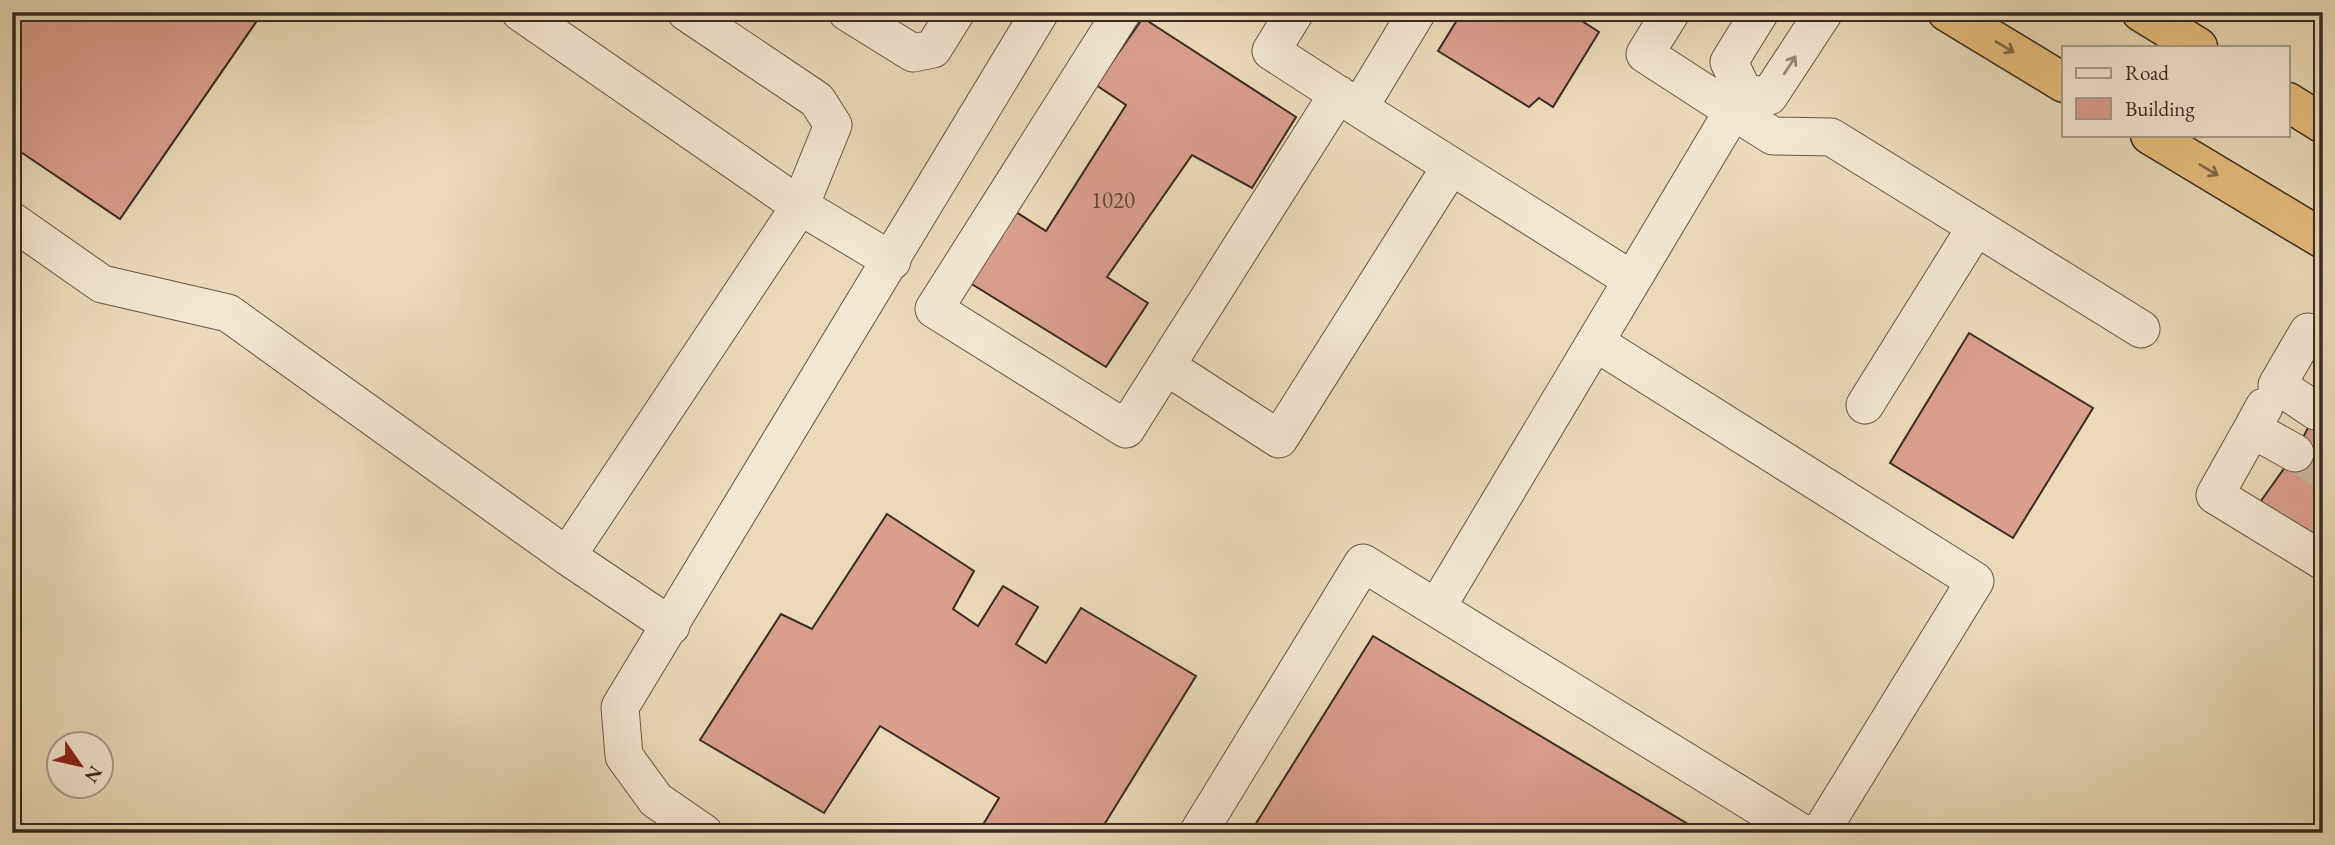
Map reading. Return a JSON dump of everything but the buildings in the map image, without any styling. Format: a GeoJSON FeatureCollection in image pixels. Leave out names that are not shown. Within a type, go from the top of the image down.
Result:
{"type":"FeatureCollection","features":[{"type":"Feature","properties":{"kind":"highway"},"geometry":{"type":"LineString","coordinates":[[1947,12],[2062,82]]}},
{"type":"Feature","properties":{"kind":"highway"},"geometry":{"type":"LineString","coordinates":[[2141,12],[2196,46]]}},
{"type":"Feature","properties":{"kind":"highway"},"geometry":{"type":"LineString","coordinates":[[2290,103],[2323,124]]}},
{"type":"Feature","properties":{"kind":"highway"},"geometry":{"type":"LineString","coordinates":[[2152,136],[2323,239]]}},
{"type":"Feature","properties":{"kind":"lane"},"geometry":{"type":"LineString","coordinates":[[520,12],[800,206],[892,261]]}},
{"type":"Feature","properties":{"kind":"lane"},"geometry":{"type":"LineString","coordinates":[[567,556],[800,206],[833,125],[817,100],[686,12]]}},
{"type":"Feature","properties":{"kind":"lane"},"geometry":{"type":"LineString","coordinates":[[847,12],[913,54],[933,49],[956,12]]}},
{"type":"Feature","properties":{"kind":"lane"},"geometry":{"type":"LineString","coordinates":[[704,833],[656,800],[624,756],[621,707],[1040,12]]}},
{"type":"Feature","properties":{"kind":"lane"},"geometry":{"type":"LineString","coordinates":[[1122,12],[934,309],[1126,429],[1166,366],[1349,101],[1417,12]]}},
{"type":"Feature","properties":{"kind":"lane"},"geometry":{"type":"LineString","coordinates":[[1295,12],[1271,51],[1632,280]]}},
{"type":"Feature","properties":{"kind":"lane"},"geometry":{"type":"LineString","coordinates":[[1437,607],[1739,102],[1729,62],[1760,12]]}},
{"type":"Feature","properties":{"kind":"lane"},"geometry":{"type":"LineString","coordinates":[[1739,102],[1769,96],[1824,12]]}},
{"type":"Feature","properties":{"kind":"lane"},"geometry":{"type":"LineString","coordinates":[[1661,16],[1645,54],[1739,102],[1773,136],[1831,136],[2141,329]]}},
{"type":"Feature","properties":{"kind":"lane"},"geometry":{"type":"LineString","coordinates":[[1166,366],[1279,439],[1451,166]]}},
{"type":"Feature","properties":{"kind":"lane"},"geometry":{"type":"LineString","coordinates":[[12,221],[102,284],[228,313],[567,556],[671,626]]}},
{"type":"Feature","properties":{"kind":"lane"},"geometry":{"type":"LineString","coordinates":[[1865,405],[1976,227]]}},
{"type":"Feature","properties":{"kind":"lane"},"geometry":{"type":"LineString","coordinates":[[2318,327],[2277,385],[2215,495],[2323,561]]}},
{"type":"Feature","properties":{"kind":"lane"},"geometry":{"type":"LineString","coordinates":[[1595,342],[1975,581],[1820,833]]}},
{"type":"Feature","properties":{"kind":"lane"},"geometry":{"type":"LineString","coordinates":[[2277,385],[2316,411]]}},
{"type":"Feature","properties":{"kind":"lane"},"geometry":{"type":"LineString","coordinates":[[2252,429],[2295,453]]}},
{"type":"Feature","properties":{"kind":"lane"},"geometry":{"type":"LineString","coordinates":[[1198,833],[1363,563],[1802,833]]}},
{"type":"Feature","properties":{"kind":"tunnel"},"geometry":{"type":"LineString","coordinates":[[2295,453],[2323,470]]}}]}
